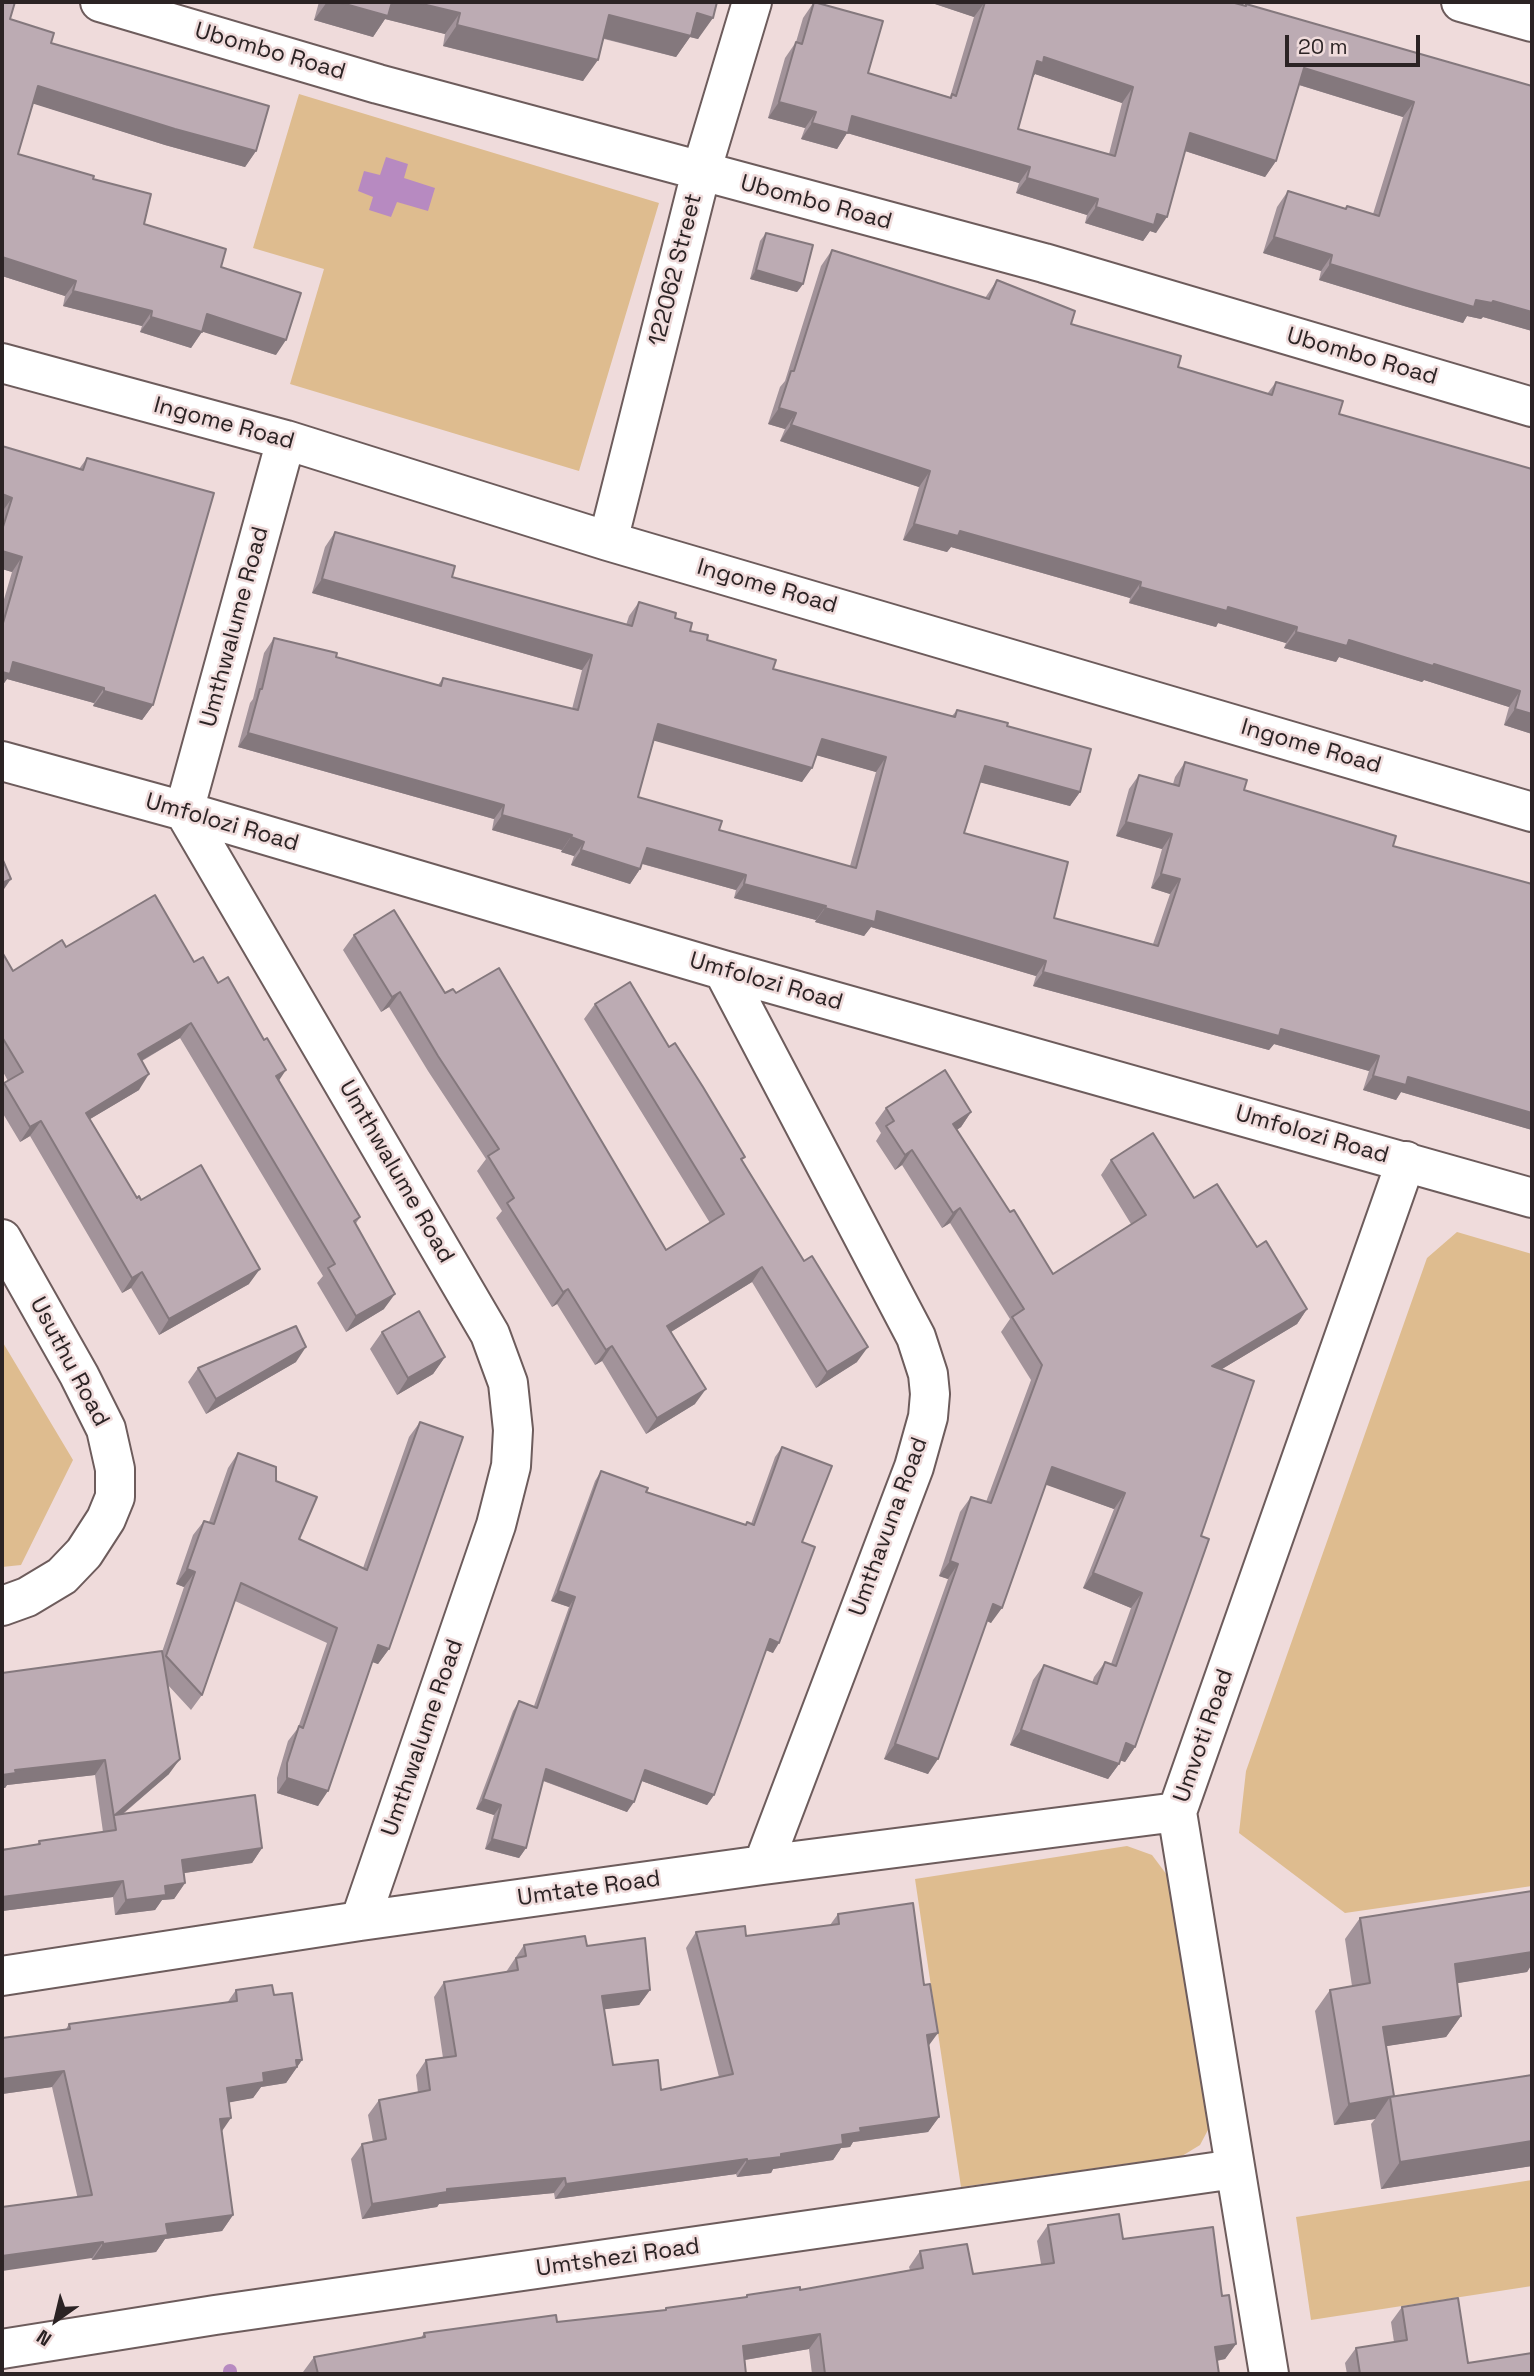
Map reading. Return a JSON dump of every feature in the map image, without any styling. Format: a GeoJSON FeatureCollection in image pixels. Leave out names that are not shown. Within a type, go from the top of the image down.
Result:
{"type":"FeatureCollection","features":[{"type":"Feature","properties":{"kind":"street","name":"Ubombo Road"},"geometry":{"type":"LineString","coordinates":[[100,2],[378,84],[1044,263],[1532,407]]}},
{"type":"Feature","properties":{"kind":"street","name":"122062 Street"},"geometry":{"type":"LineString","coordinates":[[608,541],[701,172],[752,2]]}},
{"type":"Feature","properties":{"kind":"street"},"geometry":{"type":"LineString","coordinates":[[1461,2],[1532,22]]}},
{"type":"Feature","properties":{"kind":"street","name":"Ingome Road"},"geometry":{"type":"LineString","coordinates":[[2,363],[286,440],[608,541],[1532,812]]}},
{"type":"Feature","properties":{"kind":"street","name":"Umthwalume Road"},"geometry":{"type":"LineString","coordinates":[[286,440],[184,811],[490,1334],[508,1382],[513,1430],[511,1466],[496,1525],[360,1921]]}},
{"type":"Feature","properties":{"kind":"street","name":"Umfolozi Road"},"geometry":{"type":"LineString","coordinates":[[2,761],[184,811],[723,970],[1532,1198]]}},
{"type":"Feature","properties":{"kind":"street","name":"Umthavuna Road"},"geometry":{"type":"LineString","coordinates":[[723,970],[916,1337],[928,1374],[930,1394],[928,1418],[914,1467],[763,1865]]}},
{"type":"Feature","properties":{"kind":"street","name":"Umvoti Road"},"geometry":{"type":"LineString","coordinates":[[1269,2374],[1177,1812],[1406,1161]]}},
{"type":"Feature","properties":{"kind":"street","name":"Usuthu Road"},"geometry":{"type":"LineString","coordinates":[[2,1239],[107,1429],[115,1469],[114,1497],[106,1519],[84,1553],[62,1576],[27,1597],[2,1606]]}},
{"type":"Feature","properties":{"kind":"street","name":"Umtate Road"},"geometry":{"type":"LineString","coordinates":[[2,1976],[360,1921],[763,1865],[1177,1812]]}},
{"type":"Feature","properties":{"kind":"street","name":"Umtshezi Road"},"geometry":{"type":"LineString","coordinates":[[2,2349],[229,2313],[1235,2169]]}},
{"type":"Feature","properties":{"kind":"shaded area"},"geometry":{"type":"Polygon","coordinates":[[[299,94],[659,203],[579,471],[290,384],[324,269],[253,248],[299,94]]]}},
{"type":"Feature","properties":{"kind":"shaded area"},"geometry":{"type":"Polygon","coordinates":[[[386,157],[408,164],[404,178],[435,188],[428,211],[397,202],[391,217],[369,210],[373,197],[358,191],[364,171],[380,175],[386,157]]]}},
{"type":"Feature","properties":{"kind":"shaded area"},"geometry":{"type":"Polygon","coordinates":[[[1457,1232],[1532,1254],[1532,1886],[1345,1913],[1239,1833],[1246,1771],[1427,1258],[1457,1232]]]}},
{"type":"Feature","properties":{"kind":"shaded area"},"geometry":{"type":"Polygon","coordinates":[[[2,1341],[73,1460],[21,1565],[2,1567],[2,1341]]]}},
{"type":"Feature","properties":{"kind":"shaded area"},"geometry":{"type":"Polygon","coordinates":[[[1127,1846],[1152,1855],[1170,1879],[1209,2128],[1200,2145],[1182,2156],[961,2187],[915,1879],[1127,1846]]]}},
{"type":"Feature","properties":{"kind":"shaded area"},"geometry":{"type":"Polygon","coordinates":[[[1532,2180],[1532,2286],[1311,2320],[1296,2217],[1532,2180]]]}},
{"type":"Feature","properties":{"kind":"building"},"geometry":{"type":"Polygon","coordinates":[[[2,2],[15,2],[10,19],[54,33],[51,43],[269,106],[256,151],[38,86],[18,154],[94,176],[93,179],[151,194],[144,224],[226,249],[221,267],[301,293],[286,340],[207,314],[202,332],[151,317],[152,311],[73,291],[76,281],[2,257],[2,2]]]}},
{"type":"Feature","properties":{"kind":"building"},"geometry":{"type":"Polygon","coordinates":[[[338,2],[392,2],[388,16],[338,2]]]}},
{"type":"Feature","properties":{"kind":"building"},"geometry":{"type":"Polygon","coordinates":[[[414,2],[717,2],[713,18],[697,13],[691,36],[609,15],[598,60],[457,25],[460,13],[414,2]]]}},
{"type":"Feature","properties":{"kind":"building"},"geometry":{"type":"Polygon","coordinates":[[[814,2],[883,21],[868,73],[951,98],[952,94],[956,96],[985,2],[1231,2],[1246,4],[1532,86],[1532,312],[1493,301],[1476,300],[1474,307],[1415,290],[1330,264],[1332,255],[1274,237],[1288,191],[1379,216],[1414,102],[1304,68],[1276,161],[1190,133],[1167,217],[1157,214],[1154,225],[1096,207],[1098,199],[1027,178],[1030,167],[852,116],[848,133],[812,123],[816,112],[779,102],[796,42],[802,44],[814,2]],[[1044,57],[1043,63],[1037,61],[1018,129],[1115,156],[1133,87],[1044,57]]]}},
{"type":"Feature","properties":{"kind":"building"},"geometry":{"type":"Polygon","coordinates":[[[766,233],[813,245],[803,284],[756,270],[766,233]]]}},
{"type":"Feature","properties":{"kind":"building"},"geometry":{"type":"Polygon","coordinates":[[[832,250],[989,299],[997,280],[1075,311],[1071,324],[1181,356],[1178,367],[1272,395],[1276,382],[1343,401],[1339,414],[1532,469],[1532,714],[1515,709],[1520,691],[1434,664],[1433,666],[1349,640],[1347,646],[1296,632],[1297,627],[1228,607],[1227,611],[1140,587],[1141,582],[960,531],[958,536],[914,524],[930,471],[791,425],[796,413],[779,408],[791,371],[794,371],[832,250]]]}},
{"type":"Feature","properties":{"kind":"building"},"geometry":{"type":"Polygon","coordinates":[[[2,446],[83,470],[87,458],[214,493],[153,705],[13,662],[10,674],[2,672],[2,623],[22,557],[2,551],[2,530],[12,498],[2,494],[2,446]]]}},
{"type":"Feature","properties":{"kind":"building"},"geometry":{"type":"Polygon","coordinates":[[[335,532],[455,566],[452,577],[632,626],[639,602],[676,613],[675,618],[692,623],[690,631],[708,635],[707,640],[776,660],[773,669],[955,717],[957,710],[1091,749],[1080,792],[985,766],[964,833],[1068,862],[1054,918],[1158,946],[1180,879],[1161,874],[1172,834],[1126,822],[1139,775],[1179,786],[1185,762],[1247,780],[1244,790],[1396,836],[1393,846],[1532,884],[1532,1113],[1408,1077],[1406,1085],[1373,1076],[1379,1056],[1281,1029],[1279,1036],[1043,972],[1046,961],[877,911],[875,922],[825,908],[826,906],[744,884],[746,875],[647,848],[640,869],[581,850],[584,842],[571,837],[572,835],[502,815],[504,805],[248,733],[274,638],[337,653],[336,657],[441,686],[443,678],[578,710],[592,655],[322,579],[335,532]],[[658,724],[638,797],[722,821],[719,830],[856,868],[886,757],[822,739],[812,768],[658,724]]]}},
{"type":"Feature","properties":{"kind":"building"},"geometry":{"type":"Polygon","coordinates":[[[2,858],[11,879],[2,883],[2,858]]]}},
{"type":"Feature","properties":{"kind":"building"},"geometry":{"type":"Polygon","coordinates":[[[155,895],[194,962],[203,957],[218,983],[228,977],[264,1040],[267,1038],[286,1070],[276,1076],[360,1217],[354,1221],[395,1294],[356,1316],[328,1268],[335,1264],[191,1023],[138,1054],[149,1074],[86,1113],[137,1198],[139,1196],[141,1200],[201,1165],[260,1269],[169,1319],[142,1272],[132,1278],[41,1121],[30,1127],[4,1083],[23,1072],[2,1037],[2,952],[13,971],[62,940],[66,947],[155,895]]]}},
{"type":"Feature","properties":{"kind":"building"},"geometry":{"type":"Polygon","coordinates":[[[394,910],[445,993],[453,989],[456,993],[499,968],[666,1250],[724,1214],[595,1004],[630,982],[669,1047],[675,1043],[703,1087],[745,1157],[741,1159],[804,1261],[812,1256],[868,1347],[827,1372],[762,1267],[667,1326],[706,1389],[657,1418],[612,1346],[606,1350],[568,1289],[563,1292],[507,1203],[514,1198],[488,1156],[499,1149],[400,992],[392,997],[354,935],[394,910]]]}},
{"type":"Feature","properties":{"kind":"building"},"geometry":{"type":"Polygon","coordinates":[[[945,1070],[971,1112],[953,1124],[1010,1212],[1014,1210],[1053,1274],[1146,1215],[1111,1160],[1153,1133],[1194,1198],[1217,1184],[1257,1247],[1266,1241],[1307,1309],[1212,1366],[1254,1381],[1201,1536],[1209,1539],[1135,1747],[1126,1743],[1119,1764],[1021,1730],[1044,1665],[1097,1684],[1105,1662],[1116,1666],[1142,1593],[1093,1573],[1125,1493],[1052,1467],[1002,1608],[993,1604],[938,1759],[895,1744],[958,1564],[950,1561],[971,1497],[991,1503],[1042,1365],[1012,1317],[1024,1309],[960,1208],[953,1213],[912,1150],[905,1155],[886,1126],[894,1121],[886,1108],[945,1070]]]}},
{"type":"Feature","properties":{"kind":"building"},"geometry":{"type":"Polygon","coordinates":[[[419,1311],[445,1357],[408,1378],[382,1332],[419,1311]]]}},
{"type":"Feature","properties":{"kind":"building"},"geometry":{"type":"Polygon","coordinates":[[[296,1326],[306,1347],[216,1399],[198,1368],[296,1326]]]}},
{"type":"Feature","properties":{"kind":"building"},"geometry":{"type":"Polygon","coordinates":[[[420,1422],[463,1437],[389,1649],[378,1645],[328,1791],[287,1778],[287,1763],[299,1726],[303,1728],[337,1628],[241,1583],[202,1695],[166,1656],[195,1572],[187,1569],[204,1521],[214,1524],[238,1453],[276,1467],[276,1481],[317,1497],[299,1539],[367,1570],[420,1422]]]}},
{"type":"Feature","properties":{"kind":"building"},"geometry":{"type":"Polygon","coordinates":[[[782,1447],[832,1466],[802,1542],[815,1547],[779,1643],[770,1639],[714,1795],[645,1770],[634,1802],[546,1769],[526,1848],[492,1839],[501,1805],[483,1799],[519,1701],[537,1708],[575,1597],[558,1591],[601,1471],[648,1488],[646,1492],[746,1525],[747,1522],[754,1525],[782,1447]]]}},
{"type":"Feature","properties":{"kind":"building"},"geometry":{"type":"Polygon","coordinates":[[[162,1651],[180,1759],[115,1815],[255,1795],[262,1848],[182,1860],[185,1883],[165,1886],[166,1895],[126,1900],[123,1881],[2,1897],[2,1850],[40,1844],[39,1841],[116,1830],[105,1760],[15,1770],[16,1773],[2,1775],[2,1673],[162,1651]]]}},
{"type":"Feature","properties":{"kind":"building"},"geometry":{"type":"Polygon","coordinates":[[[1532,1891],[1532,1952],[1455,1964],[1461,2016],[1383,2027],[1394,2096],[1349,2104],[1330,1990],[1370,1983],[1360,1918],[1532,1891]]]}},
{"type":"Feature","properties":{"kind":"building"},"geometry":{"type":"Polygon","coordinates":[[[913,1903],[924,1985],[930,1984],[938,2033],[927,2035],[939,2117],[860,2128],[861,2132],[842,2135],[843,2144],[781,2154],[781,2157],[747,2159],[566,2184],[565,2178],[447,2189],[447,2192],[372,2204],[362,2144],[386,2139],[379,2100],[430,2090],[426,2060],[456,2056],[444,1982],[518,1970],[516,1958],[526,1956],[524,1945],[585,1936],[587,1946],[645,1938],[650,1990],[602,1996],[613,2065],[658,2060],[661,2090],[733,2074],[696,1932],[745,1926],[746,1936],[839,1924],[838,1914],[913,1903]]]}},
{"type":"Feature","properties":{"kind":"building"},"geometry":{"type":"Polygon","coordinates":[[[272,1985],[274,1995],[292,1993],[302,2060],[296,2060],[297,2067],[263,2073],[264,2082],[227,2088],[231,2118],[220,2119],[233,2215],[166,2224],[168,2235],[2,2256],[2,2207],[92,2195],[64,2071],[2,2079],[2,2038],[70,2029],[69,2024],[237,2001],[236,1990],[272,1985]]]}},
{"type":"Feature","properties":{"kind":"building"},"geometry":{"type":"Polygon","coordinates":[[[1532,2075],[1532,2141],[1400,2162],[1390,2097],[1532,2075]]]}},
{"type":"Feature","properties":{"kind":"building"},"geometry":{"type":"Polygon","coordinates":[[[1119,2214],[1123,2239],[1213,2227],[1222,2296],[1229,2295],[1236,2344],[1215,2347],[1219,2374],[825,2374],[820,2334],[743,2346],[746,2374],[318,2374],[314,2357],[425,2337],[424,2333],[556,2315],[557,2322],[666,2310],[800,2287],[800,2290],[923,2268],[920,2251],[967,2244],[973,2274],[1054,2263],[1048,2225],[1119,2214]]]}},
{"type":"Feature","properties":{"kind":"building"},"geometry":{"type":"Polygon","coordinates":[[[1458,2298],[1468,2363],[1532,2353],[1532,2374],[1360,2374],[1356,2348],[1407,2340],[1402,2307],[1458,2298]]]}}]}
